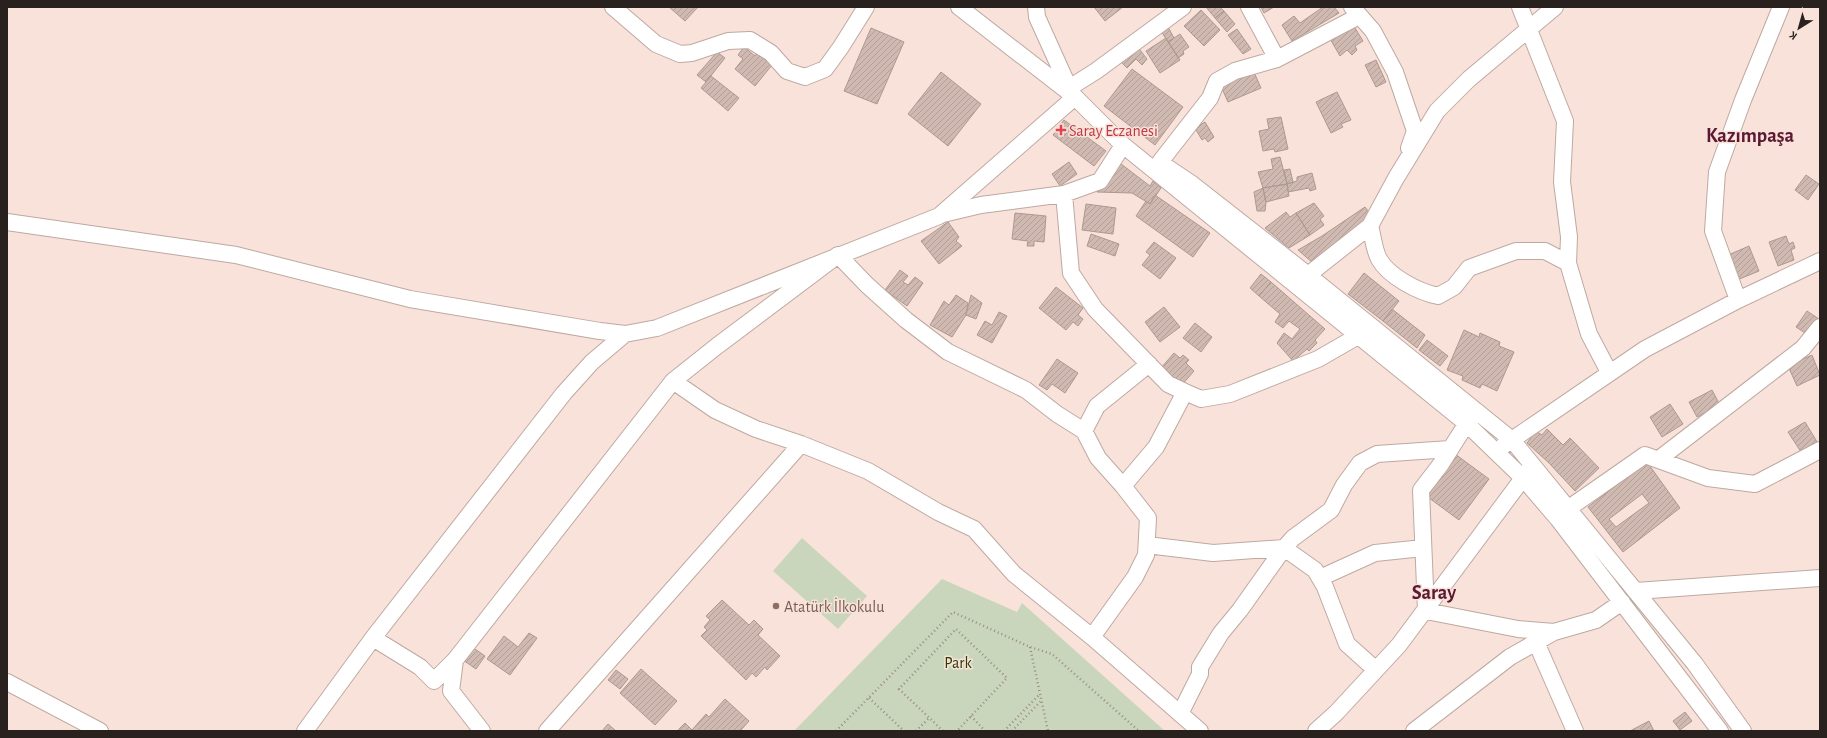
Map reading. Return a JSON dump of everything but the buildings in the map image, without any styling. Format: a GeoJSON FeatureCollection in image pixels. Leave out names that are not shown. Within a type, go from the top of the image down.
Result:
{"type":"FeatureCollection","features":[{"type":"Feature","properties":{"kind":"street"},"geometry":{"type":"LineString","coordinates":[[613,7],[656,44],[680,54],[692,53],[728,41],[750,40],[771,53],[787,71],[805,77],[825,69],[841,47],[866,7]]}},
{"type":"Feature","properties":{"kind":"street"},"geometry":{"type":"LineString","coordinates":[[959,7],[1072,92],[1123,145],[1466,423],[1495,452],[1528,471]]}},
{"type":"Feature","properties":{"kind":"street"},"geometry":{"type":"LineString","coordinates":[[1036,7],[1037,17],[1072,92]]}},
{"type":"Feature","properties":{"kind":"street"},"geometry":{"type":"LineString","coordinates":[[939,216],[1096,71],[1183,7]]}},
{"type":"Feature","properties":{"kind":"street"},"geometry":{"type":"LineString","coordinates":[[1249,7],[1277,59]]}},
{"type":"Feature","properties":{"kind":"street"},"geometry":{"type":"LineString","coordinates":[[1520,7],[1565,121],[1562,182],[1569,237],[1568,263],[1589,334],[1609,372]]}},
{"type":"Feature","properties":{"kind":"street"},"geometry":{"type":"LineString","coordinates":[[1308,275],[1370,226],[1437,110],[1469,79],[1556,7]]}},
{"type":"Feature","properties":{"kind":"street"},"geometry":{"type":"LineString","coordinates":[[1738,300],[1712,231],[1717,172],[1743,100],[1781,7]]}},
{"type":"Feature","properties":{"kind":"street"},"geometry":{"type":"LineString","coordinates":[[1160,162],[1210,98],[1217,81],[1235,71],[1277,59],[1355,11],[1373,31],[1395,72],[1415,131],[1404,165]]}},
{"type":"Feature","properties":{"kind":"street"},"geometry":{"type":"LineString","coordinates":[[1123,145],[1160,162],[1192,184],[1308,275],[1512,440],[1528,471],[1564,514],[1636,591],[1695,664],[1743,731]]}},
{"type":"Feature","properties":{"kind":"street"},"geometry":{"type":"LineString","coordinates":[[7,222],[236,255],[410,299],[625,334],[657,328],[939,216],[981,205],[1064,194],[1100,181],[1123,145]]}},
{"type":"Feature","properties":{"kind":"street"},"geometry":{"type":"LineString","coordinates":[[1064,194],[1071,273],[1095,309],[1168,384],[1201,399],[1230,394],[1318,359],[1358,336]]}},
{"type":"Feature","properties":{"kind":"street"},"geometry":{"type":"LineString","coordinates":[[1370,226],[1379,259],[1397,278],[1426,294],[1438,296],[1454,287],[1469,268],[1516,251],[1544,251],[1568,263]]}},
{"type":"Feature","properties":{"kind":"street"},"geometry":{"type":"LineString","coordinates":[[373,638],[420,667],[434,681],[455,660],[673,381],[838,255]]}},
{"type":"Feature","properties":{"kind":"street"},"geometry":{"type":"LineString","coordinates":[[838,255],[867,285],[906,320],[948,352],[1026,390],[1084,431],[1098,458],[1123,486],[1148,518],[1146,555],[1135,577],[1092,637]]}},
{"type":"Feature","properties":{"kind":"street"},"geometry":{"type":"LineString","coordinates":[[1495,452],[1644,349],[1738,300],[1820,260]]}},
{"type":"Feature","properties":{"kind":"street"},"geometry":{"type":"LineString","coordinates":[[1659,459],[1803,348],[1820,327]]}},
{"type":"Feature","properties":{"kind":"street"},"geometry":{"type":"LineString","coordinates":[[305,729],[373,638],[564,393],[592,362],[625,334]]}},
{"type":"Feature","properties":{"kind":"street"},"geometry":{"type":"LineString","coordinates":[[1084,431],[1097,406],[1149,364]]}},
{"type":"Feature","properties":{"kind":"street"},"geometry":{"type":"LineString","coordinates":[[673,381],[715,410],[756,429],[801,444],[868,471],[938,512],[974,529],[1014,574],[1092,637],[1200,731]]}},
{"type":"Feature","properties":{"kind":"street"},"geometry":{"type":"LineString","coordinates":[[1123,486],[1156,447],[1185,392]]}},
{"type":"Feature","properties":{"kind":"street"},"geometry":{"type":"LineString","coordinates":[[1426,611],[1421,490],[1475,410]]}},
{"type":"Feature","properties":{"kind":"street"},"geometry":{"type":"LineString","coordinates":[[547,731],[801,444]]}},
{"type":"Feature","properties":{"kind":"street"},"geometry":{"type":"LineString","coordinates":[[1180,714],[1200,674],[1200,667],[1221,633],[1240,610],[1284,548],[1293,538],[1332,510],[1344,485],[1360,463],[1377,454],[1450,449]]}},
{"type":"Feature","properties":{"kind":"street"},"geometry":{"type":"LineString","coordinates":[[1564,514],[1645,455],[1708,478],[1755,484],[1820,450]]}},
{"type":"Feature","properties":{"kind":"street"},"geometry":{"type":"LineString","coordinates":[[1316,731],[1336,713],[1399,645],[1426,611],[1528,471]]}},
{"type":"Feature","properties":{"kind":"street"},"geometry":{"type":"LineString","coordinates":[[1564,514],[1622,602],[1720,731]]}},
{"type":"Feature","properties":{"kind":"street"},"geometry":{"type":"LineString","coordinates":[[1147,545],[1213,553],[1284,548],[1316,570],[1347,644],[1376,670]]}},
{"type":"Feature","properties":{"kind":"street"},"geometry":{"type":"LineString","coordinates":[[1320,578],[1375,553],[1423,548]]}},
{"type":"Feature","properties":{"kind":"street"},"geometry":{"type":"LineString","coordinates":[[1636,591],[1820,578]]}},
{"type":"Feature","properties":{"kind":"street"},"geometry":{"type":"LineString","coordinates":[[1414,731],[1510,657],[1554,632],[1596,620],[1622,602]]}},
{"type":"Feature","properties":{"kind":"street"},"geometry":{"type":"LineString","coordinates":[[1426,611],[1518,629],[1554,632]]}},
{"type":"Feature","properties":{"kind":"street"},"geometry":{"type":"LineString","coordinates":[[1536,642],[1575,731]]}},
{"type":"Feature","properties":{"kind":"street"},"geometry":{"type":"LineString","coordinates":[[455,660],[451,691],[482,731]]}},
{"type":"Feature","properties":{"kind":"street"},"geometry":{"type":"LineString","coordinates":[[7,682],[100,731]]}},
{"type":"Feature","properties":{"kind":"path"},"geometry":{"type":"LineString","coordinates":[[836,731],[953,612],[1030,647],[1052,654],[1139,731]]}},
{"type":"Feature","properties":{"kind":"path"},"geometry":{"type":"LineString","coordinates":[[943,731],[899,689],[956,629],[1007,678],[956,731]]}},
{"type":"Feature","properties":{"kind":"path"},"geometry":{"type":"LineString","coordinates":[[1030,647],[1048,731]]}},
{"type":"Feature","properties":{"kind":"path"},"geometry":{"type":"LineString","coordinates":[[1004,731],[1040,694]]}},
{"type":"Feature","properties":{"kind":"path"},"geometry":{"type":"LineString","coordinates":[[869,698],[904,731]]}},
{"type":"Feature","properties":{"kind":"path"},"geometry":{"type":"LineString","coordinates":[[1012,731],[1041,700]]}},
{"type":"Feature","properties":{"kind":"path"},"geometry":{"type":"LineString","coordinates":[[971,716],[985,731]]}},
{"type":"Feature","properties":{"kind":"path"},"geometry":{"type":"LineString","coordinates":[[916,731],[929,718]]}},
{"type":"Feature","properties":{"kind":"green space"},"geometry":{"type":"Polygon","coordinates":[[[802,538],[867,596],[838,629],[773,571],[802,538]]]}},
{"type":"Feature","properties":{"kind":"green space","name":"Park"},"geometry":{"type":"Polygon","coordinates":[[[942,579],[1017,612],[1022,603],[1165,731],[794,731],[942,579]]]}},
{"type":"Feature","properties":{"kind":"place","name":"Saray Eczanesi"},"geometry":{"type":"Point","coordinates":[1061,130]}},
{"type":"Feature","properties":{"kind":"place","name":"Atatürk İlkokulu"},"geometry":{"type":"Point","coordinates":[776,606]}},
{"type":"Feature","properties":{"kind":"district","name":"Kazımpaşa"},"geometry":{"type":"Point","coordinates":[1750,135]}},
{"type":"Feature","properties":{"kind":"district","name":"Saray"},"geometry":{"type":"Point","coordinates":[1434,592]}}]}
